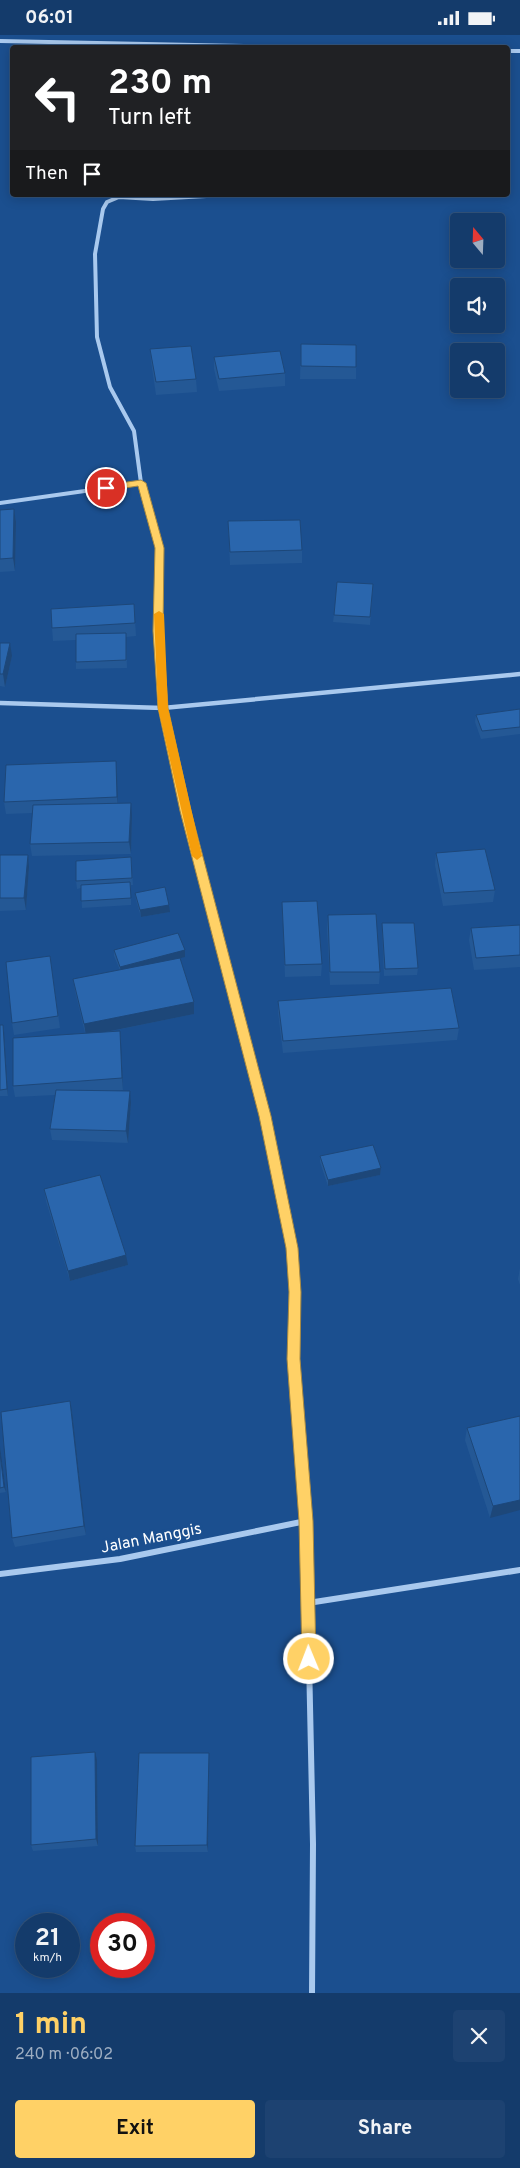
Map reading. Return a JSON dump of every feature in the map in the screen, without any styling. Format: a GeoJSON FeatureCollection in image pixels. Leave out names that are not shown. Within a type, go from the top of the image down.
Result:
{"type":"FeatureCollection","features":[{"type":"Feature","properties":{"kind":"street"},"geometry":{"type":"LineString","coordinates":[[0,41],[150,45]]}},
{"type":"Feature","properties":{"kind":"street"},"geometry":{"type":"LineString","coordinates":[[188,197],[153,199],[119,197],[107,202],[103,209],[95,254],[97,337],[110,387],[134,431],[141,483],[160,548],[158,631],[163,708],[186,811],[265,1116],[292,1248],[295,1292],[293,1359],[306,1521],[312,1844],[312,1993]]}},
{"type":"Feature","properties":{"kind":"street"},"geometry":{"type":"LineString","coordinates":[[0,503],[141,483]]}},
{"type":"Feature","properties":{"kind":"street"},"geometry":{"type":"LineString","coordinates":[[0,703],[163,708],[520,674]]}},
{"type":"Feature","properties":{"kind":"street","name":"Jalan Manggis"},"geometry":{"type":"LineString","coordinates":[[0,1574],[120,1559],[306,1521]]}},
{"type":"Feature","properties":{"kind":"street"},"geometry":{"type":"LineString","coordinates":[[308,1603],[520,1570]]}},
{"type":"Feature","properties":{"kind":"building"},"geometry":{"type":"Polygon","coordinates":[[[301,344],[356,345],[356,367],[301,366],[301,344]]]}},
{"type":"Feature","properties":{"kind":"building"},"geometry":{"type":"Polygon","coordinates":[[[191,346],[196,379],[156,382],[150,349],[191,346]]]}},
{"type":"Feature","properties":{"kind":"building"},"geometry":{"type":"Polygon","coordinates":[[[280,351],[285,373],[219,379],[214,357],[280,351]]]}},
{"type":"Feature","properties":{"kind":"building"},"geometry":{"type":"Polygon","coordinates":[[[14,509],[13,558],[0,559],[0,510],[14,509]]]}},
{"type":"Feature","properties":{"kind":"building"},"geometry":{"type":"Polygon","coordinates":[[[300,520],[302,550],[230,552],[228,521],[300,520]]]}},
{"type":"Feature","properties":{"kind":"building"},"geometry":{"type":"Polygon","coordinates":[[[337,582],[373,584],[370,617],[334,615],[337,582]]]}},
{"type":"Feature","properties":{"kind":"building"},"geometry":{"type":"Polygon","coordinates":[[[134,604],[135,623],[52,628],[51,609],[134,604]]]}},
{"type":"Feature","properties":{"kind":"building"},"geometry":{"type":"Polygon","coordinates":[[[126,633],[126,660],[76,662],[76,634],[126,633]]]}},
{"type":"Feature","properties":{"kind":"building"},"geometry":{"type":"Polygon","coordinates":[[[0,643],[10,643],[3,674],[0,674],[0,643]]]}},
{"type":"Feature","properties":{"kind":"building"},"geometry":{"type":"Polygon","coordinates":[[[520,709],[520,727],[482,731],[476,715],[520,709]]]}},
{"type":"Feature","properties":{"kind":"building"},"geometry":{"type":"Polygon","coordinates":[[[116,761],[117,797],[4,802],[6,765],[116,761]]]}},
{"type":"Feature","properties":{"kind":"building"},"geometry":{"type":"Polygon","coordinates":[[[131,803],[129,842],[30,844],[33,805],[131,803]]]}},
{"type":"Feature","properties":{"kind":"building"},"geometry":{"type":"Polygon","coordinates":[[[485,849],[495,890],[444,893],[436,853],[485,849]]]}},
{"type":"Feature","properties":{"kind":"building"},"geometry":{"type":"Polygon","coordinates":[[[0,855],[28,855],[24,898],[0,898],[0,855]]]}},
{"type":"Feature","properties":{"kind":"building"},"geometry":{"type":"Polygon","coordinates":[[[131,857],[132,878],[76,881],[76,861],[131,857]]]}},
{"type":"Feature","properties":{"kind":"building"},"geometry":{"type":"Polygon","coordinates":[[[130,882],[131,898],[81,901],[81,885],[130,882]]]}},
{"type":"Feature","properties":{"kind":"building"},"geometry":{"type":"Polygon","coordinates":[[[165,887],[169,905],[140,910],[135,893],[165,887]]]}},
{"type":"Feature","properties":{"kind":"building"},"geometry":{"type":"Polygon","coordinates":[[[317,901],[322,964],[285,965],[282,902],[317,901]]]}},
{"type":"Feature","properties":{"kind":"building"},"geometry":{"type":"Polygon","coordinates":[[[376,914],[380,972],[330,972],[328,915],[376,914]]]}},
{"type":"Feature","properties":{"kind":"building"},"geometry":{"type":"Polygon","coordinates":[[[382,923],[414,923],[418,968],[385,969],[382,923]]]}},
{"type":"Feature","properties":{"kind":"building"},"geometry":{"type":"Polygon","coordinates":[[[520,925],[520,955],[476,958],[471,928],[520,925]]]}},
{"type":"Feature","properties":{"kind":"building"},"geometry":{"type":"Polygon","coordinates":[[[178,933],[185,950],[120,967],[114,950],[178,933]]]}},
{"type":"Feature","properties":{"kind":"building"},"geometry":{"type":"Polygon","coordinates":[[[50,956],[58,1016],[12,1023],[6,962],[50,956]]]}},
{"type":"Feature","properties":{"kind":"building"},"geometry":{"type":"Polygon","coordinates":[[[180,958],[194,1002],[84,1024],[73,979],[180,958]]]}},
{"type":"Feature","properties":{"kind":"building"},"geometry":{"type":"Polygon","coordinates":[[[451,988],[459,1028],[283,1041],[278,1001],[451,988]]]}},
{"type":"Feature","properties":{"kind":"building"},"geometry":{"type":"Polygon","coordinates":[[[0,1025],[3,1025],[7,1089],[0,1090],[0,1025]]]}},
{"type":"Feature","properties":{"kind":"building"},"geometry":{"type":"Polygon","coordinates":[[[120,1031],[122,1078],[13,1086],[13,1038],[120,1031]]]}},
{"type":"Feature","properties":{"kind":"building"},"geometry":{"type":"Polygon","coordinates":[[[56,1090],[130,1091],[126,1131],[50,1129],[56,1090]]]}},
{"type":"Feature","properties":{"kind":"building"},"geometry":{"type":"Polygon","coordinates":[[[373,1145],[381,1168],[328,1180],[320,1156],[373,1145]]]}},
{"type":"Feature","properties":{"kind":"building"},"geometry":{"type":"Polygon","coordinates":[[[100,1175],[126,1255],[68,1271],[44,1189],[100,1175]]]}},
{"type":"Feature","properties":{"kind":"building"},"geometry":{"type":"Polygon","coordinates":[[[70,1401],[84,1526],[12,1538],[1,1412],[70,1401]]]}},
{"type":"Feature","properties":{"kind":"building"},"geometry":{"type":"Polygon","coordinates":[[[520,1416],[520,1500],[493,1506],[467,1428],[520,1416]]]}},
{"type":"Feature","properties":{"kind":"building"},"geometry":{"type":"Polygon","coordinates":[[[0,1453],[4,1487],[0,1488],[0,1453]]]}},
{"type":"Feature","properties":{"kind":"building"},"geometry":{"type":"Polygon","coordinates":[[[95,1752],[96,1839],[31,1845],[31,1757],[95,1752]]]}},
{"type":"Feature","properties":{"kind":"building"},"geometry":{"type":"Polygon","coordinates":[[[139,1753],[209,1753],[207,1845],[135,1846],[139,1753]]]}},
{"type":"Feature","properties":{"kind":"slow traffic"},"geometry":{"type":"LineString","coordinates":[[159,614],[158,631],[163,708],[197,856]]}},
{"type":"Feature","properties":{"kind":"route"},"geometry":{"type":"LineString","coordinates":[[106,488],[141,483],[160,548],[158,631],[163,708],[216,932],[265,1116],[292,1248],[295,1292],[293,1359],[306,1521],[309,1659]]}}]}
